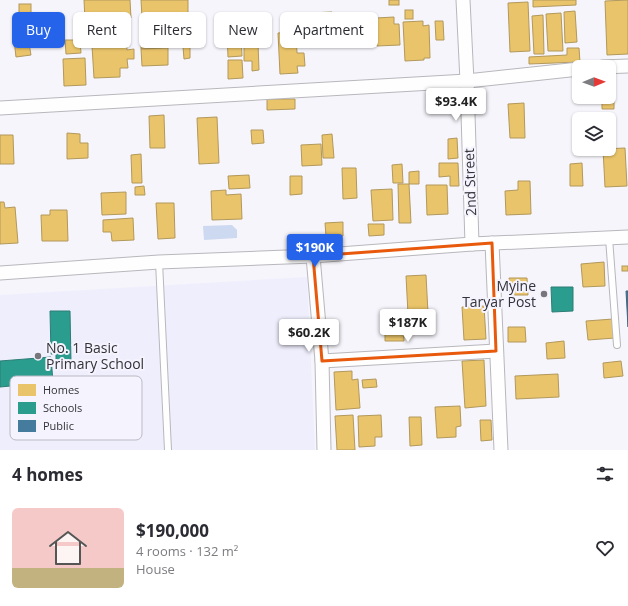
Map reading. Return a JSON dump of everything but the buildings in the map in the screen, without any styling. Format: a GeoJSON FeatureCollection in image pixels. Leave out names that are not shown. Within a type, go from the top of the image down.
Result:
{"type":"FeatureCollection","features":[{"type":"Feature","properties":{"kind":"street","name":"2nd Street"},"geometry":{"type":"LineString","coordinates":[[463,0],[472,244]]}},
{"type":"Feature","properties":{"kind":"street"},"geometry":{"type":"LineString","coordinates":[[616,66],[628,66]]}},
{"type":"Feature","properties":{"kind":"street"},"geometry":{"type":"LineString","coordinates":[[0,108],[467,81],[572,70]]}},
{"type":"Feature","properties":{"kind":"street"},"geometry":{"type":"LineString","coordinates":[[0,273],[158,262],[313,256],[472,244],[628,237]]}},
{"type":"Feature","properties":{"kind":"street"},"geometry":{"type":"LineString","coordinates":[[492,243],[501,450],[495,450]]}},
{"type":"Feature","properties":{"kind":"street"},"geometry":{"type":"LineString","coordinates":[[313,256],[322,361],[324,450]]}},
{"type":"Feature","properties":{"kind":"street"},"geometry":{"type":"LineString","coordinates":[[322,361],[496,351]]}},
{"type":"Feature","properties":{"kind":"lane"},"geometry":{"type":"LineString","coordinates":[[609,238],[616,345]]}},
{"type":"Feature","properties":{"kind":"lane"},"geometry":{"type":"LineString","coordinates":[[158,262],[168,450]]}},
{"type":"Feature","properties":{"kind":"highlighted area"},"geometry":{"type":"Polygon","coordinates":[[[492,243],[496,351],[322,361],[313,256],[492,243]]]}},
{"type":"Feature","properties":{"kind":"shaded area"},"geometry":{"type":"Polygon","coordinates":[[[307,277],[315,450],[0,450],[0,295],[307,277]]]}},
{"type":"Feature","properties":{"kind":"water"},"geometry":{"type":"Polygon","coordinates":[[[232,225],[237,230],[237,238],[204,240],[203,226],[232,225]]]}},
{"type":"Feature","properties":{"kind":"place","name":"Myine Taryar Post"},"geometry":{"type":"Point","coordinates":[544,294]}},
{"type":"Feature","properties":{"kind":"place","name":"No. 1 Basic Primary School"},"geometry":{"type":"Point","coordinates":[38,356]}}]}
